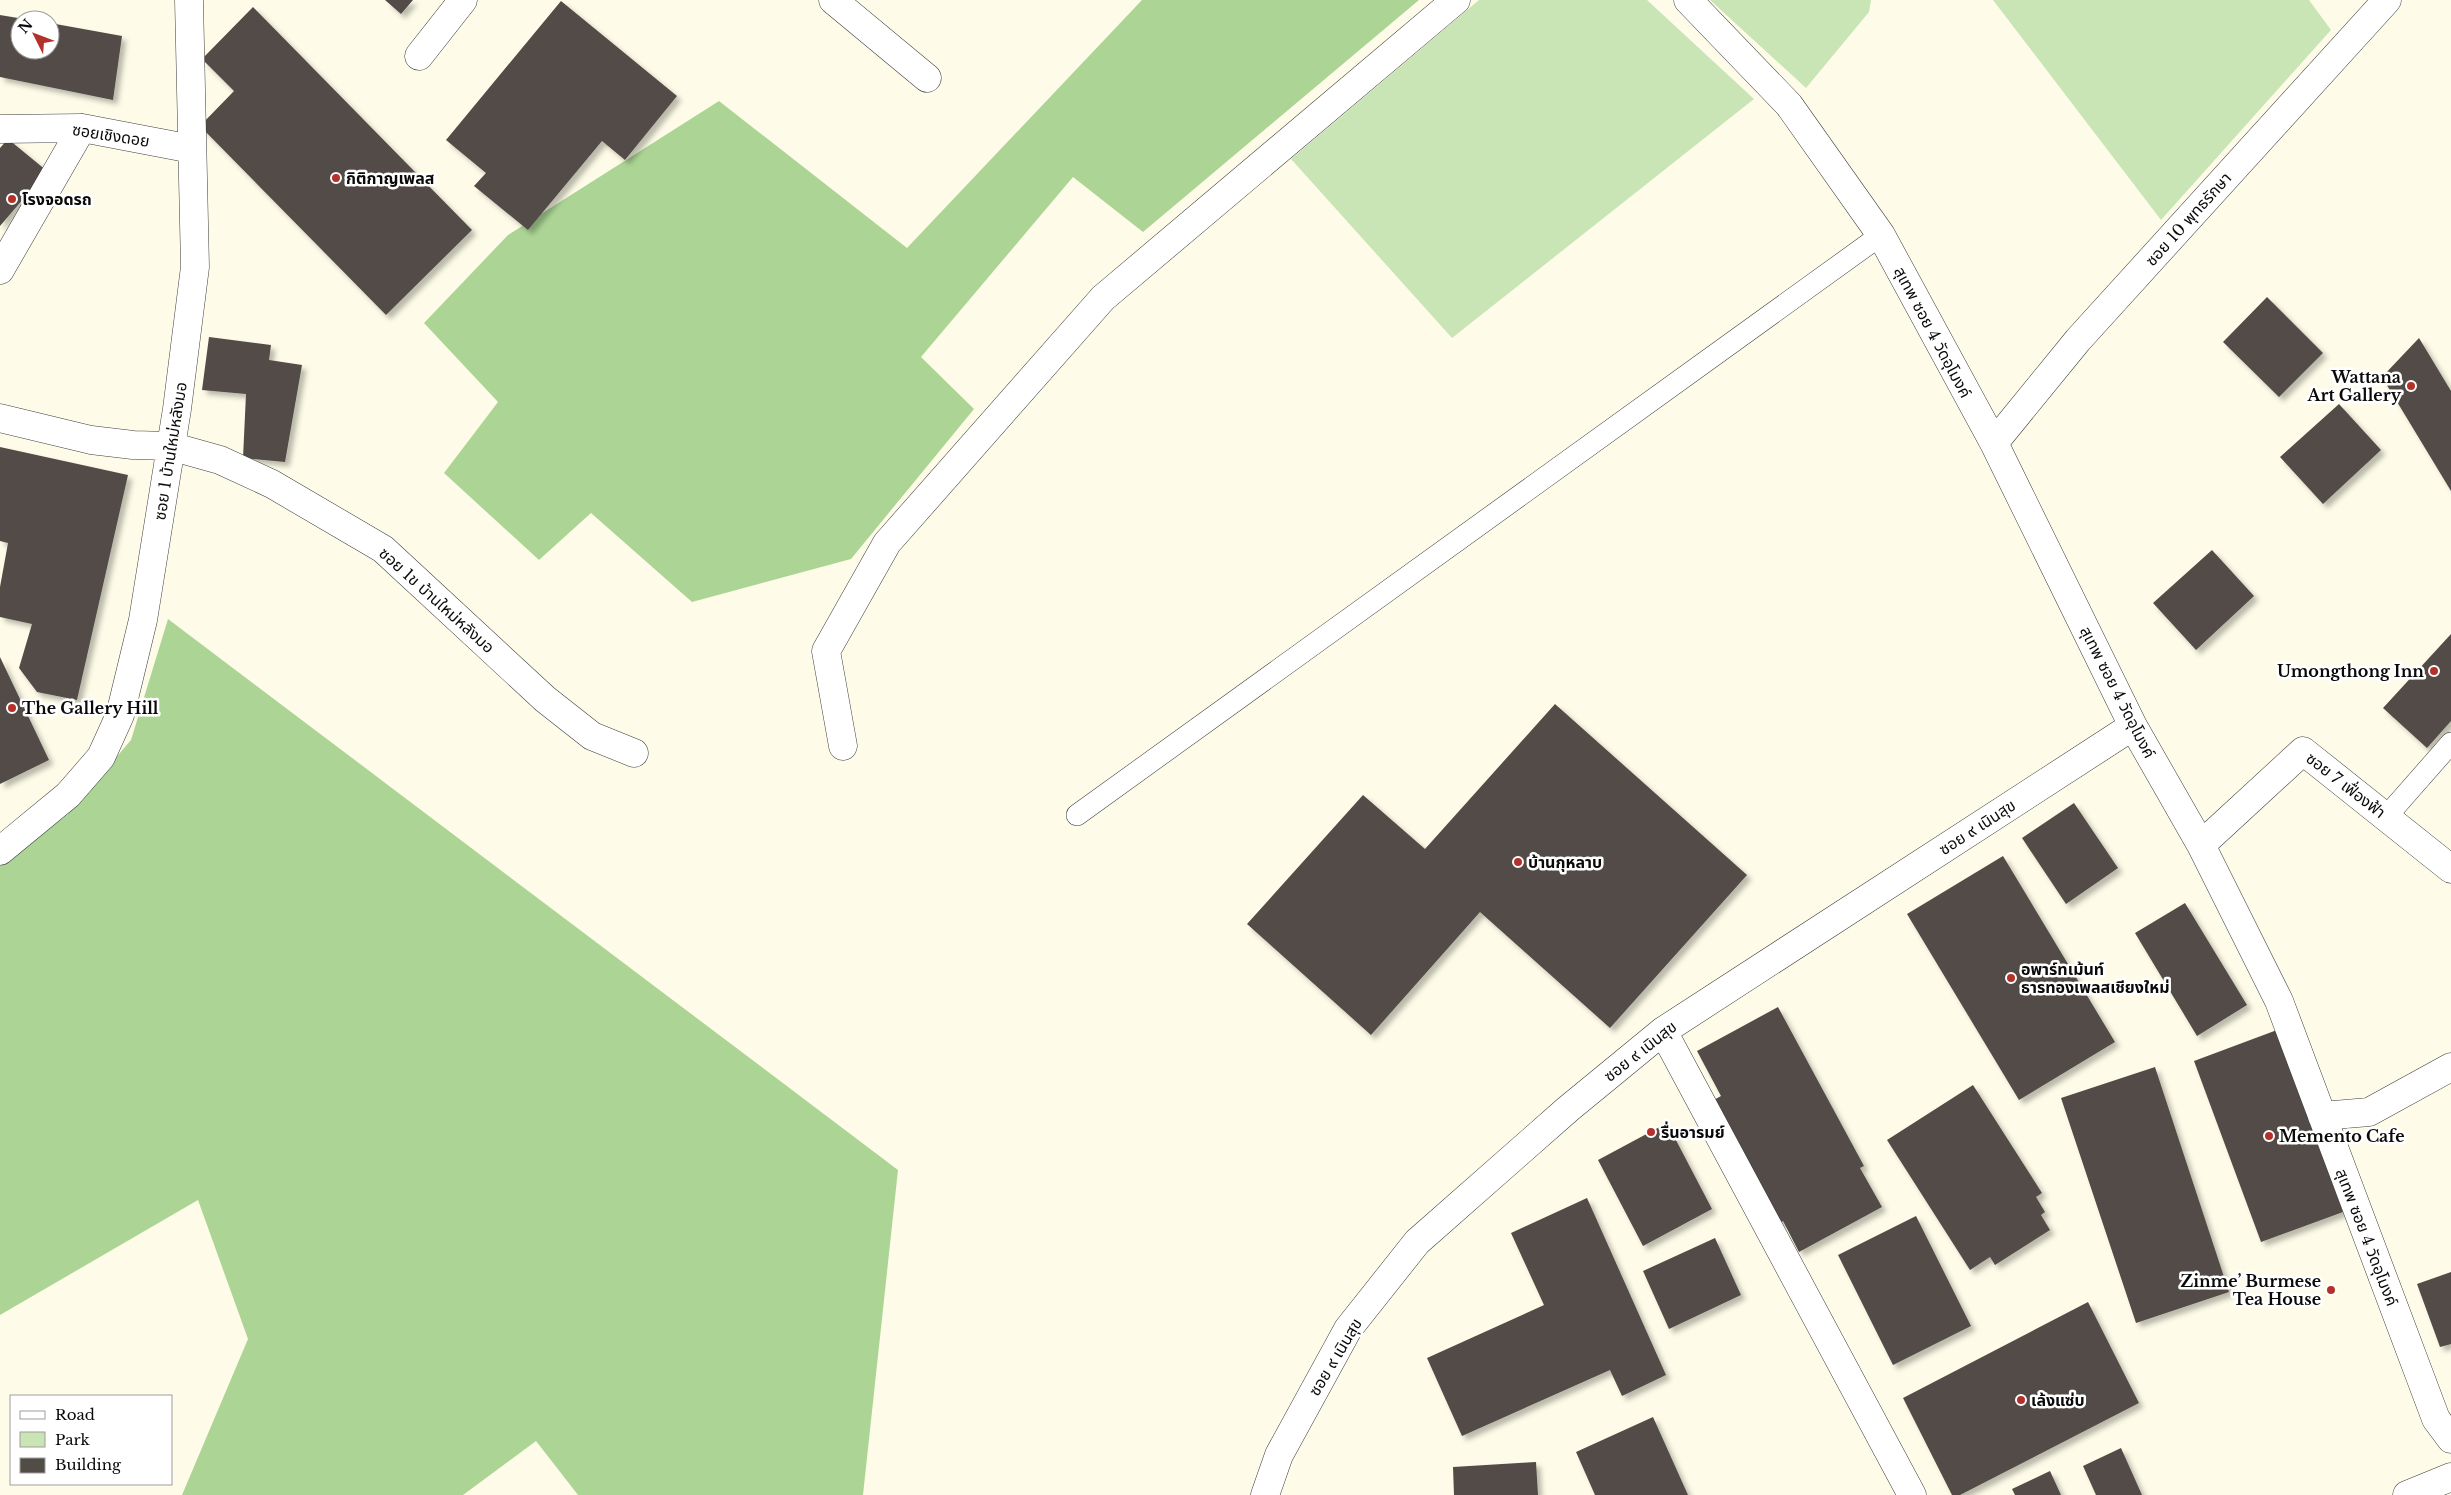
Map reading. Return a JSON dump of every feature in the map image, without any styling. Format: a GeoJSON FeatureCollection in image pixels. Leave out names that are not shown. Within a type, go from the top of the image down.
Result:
{"type":"FeatureCollection","features":[{"type":"Feature","properties":{"kind":"street","name":"ซอย 1 บ้านใหม่หลังมอ"},"geometry":{"type":"LineString","coordinates":[[0,850],[68,795],[101,756],[120,715],[143,620],[170,446],[178,408],[195,267],[189,0]]}},
{"type":"Feature","properties":{"kind":"street"},"geometry":{"type":"LineString","coordinates":[[419,56],[463,0]]}},
{"type":"Feature","properties":{"kind":"street"},"geometry":{"type":"LineString","coordinates":[[833,0],[927,78]]}},
{"type":"Feature","properties":{"kind":"street"},"geometry":{"type":"LineString","coordinates":[[843,746],[826,651],[887,543],[1103,298],[1456,0]]}},
{"type":"Feature","properties":{"kind":"street","name":"สุเทพ ซอย 4 วัดอุโมงค์"},"geometry":{"type":"LineString","coordinates":[[1688,0],[1789,105],[1881,235],[1994,442],[2133,726],[2200,845],[2278,1001],[2436,1419],[2451,1439]]}},
{"type":"Feature","properties":{"kind":"street","name":"ซอย 10 พุทธรักษา"},"geometry":{"type":"LineString","coordinates":[[1994,442],[2078,340],[2387,0]]}},
{"type":"Feature","properties":{"kind":"street","name":"ซอยเชิงดอย"},"geometry":{"type":"LineString","coordinates":[[0,129],[82,128],[192,149]]}},
{"type":"Feature","properties":{"kind":"street"},"geometry":{"type":"LineString","coordinates":[[0,270],[82,128]]}},
{"type":"Feature","properties":{"kind":"street","name":"ซอย 1ข บ้านใหม่หลังมอ"},"geometry":{"type":"LineString","coordinates":[[0,418],[91,440],[133,445],[170,446],[220,460],[272,484],[382,548],[545,699],[592,736],[634,752]]}},
{"type":"Feature","properties":{"kind":"street","name":"ซอย ๙ เนินสุข"},"geometry":{"type":"LineString","coordinates":[[1265,1495],[1279,1455],[1348,1329],[1417,1242],[1568,1109],[1663,1031],[2133,726]]}},
{"type":"Feature","properties":{"kind":"street","name":"ซอย 7 เฟื่องฟ้า"},"geometry":{"type":"LineString","coordinates":[[2200,845],[2303,751],[2451,869]]}},
{"type":"Feature","properties":{"kind":"street"},"geometry":{"type":"LineString","coordinates":[[1663,1031],[1912,1495]]}},
{"type":"Feature","properties":{"kind":"street"},"geometry":{"type":"LineString","coordinates":[[2322,1116],[2369,1112],[2451,1066]]}},
{"type":"Feature","properties":{"kind":"street"},"geometry":{"type":"LineString","coordinates":[[2407,1495],[2451,1477]]}},
{"type":"Feature","properties":{"kind":"lane"},"geometry":{"type":"LineString","coordinates":[[1077,815],[1881,235]]}},
{"type":"Feature","properties":{"kind":"lane"},"geometry":{"type":"LineString","coordinates":[[2386,817],[2451,743]]}},
{"type":"Feature","properties":{"kind":"green space"},"geometry":{"type":"Polygon","coordinates":[[[1142,0],[1419,0],[1143,232],[1073,177],[921,357],[974,409],[851,559],[692,602],[591,513],[539,560],[444,473],[498,402],[424,323],[508,235],[719,101],[907,248],[1142,0]]]}},
{"type":"Feature","properties":{"kind":"green space"},"geometry":{"type":"Polygon","coordinates":[[[1479,0],[1647,0],[1754,99],[1452,338],[1291,159],[1479,0]]]}},
{"type":"Feature","properties":{"kind":"green space"},"geometry":{"type":"Polygon","coordinates":[[[1710,0],[1871,0],[1869,12],[1806,88],[1710,0]]]}},
{"type":"Feature","properties":{"kind":"green space"},"geometry":{"type":"Polygon","coordinates":[[[1993,0],[2309,0],[2331,30],[2161,220],[1993,0]]]}},
{"type":"Feature","properties":{"kind":"green space"},"geometry":{"type":"Polygon","coordinates":[[[168,619],[898,1170],[863,1495],[578,1495],[536,1441],[463,1495],[182,1495],[248,1339],[198,1200],[0,1315],[0,866],[67,815],[131,740],[168,619]]]}},
{"type":"Feature","properties":{"kind":"building"},"geometry":{"type":"Polygon","coordinates":[[[385,0],[413,0],[401,14],[385,0]]]}},
{"type":"Feature","properties":{"kind":"building"},"geometry":{"type":"Polygon","coordinates":[[[561,1],[677,96],[625,160],[602,141],[528,230],[474,186],[486,173],[446,140],[561,1]]]}},
{"type":"Feature","properties":{"kind":"building","name":"กิติกาญเพลส"},"geometry":{"type":"Polygon","coordinates":[[[253,7],[472,230],[386,315],[200,126],[234,91],[202,59],[253,7]]]}},
{"type":"Feature","properties":{"kind":"building"},"geometry":{"type":"Polygon","coordinates":[[[0,15],[10,17],[10,60],[60,60],[60,25],[122,36],[113,100],[0,77],[0,15]]]}},
{"type":"Feature","properties":{"kind":"building","name":"โรงจอดรถ"},"geometry":{"type":"Polygon","coordinates":[[[8,139],[47,171],[0,226],[0,148],[8,139]]]}},
{"type":"Feature","properties":{"kind":"building"},"geometry":{"type":"Polygon","coordinates":[[[2267,297],[2323,353],[2279,397],[2223,342],[2267,297]]]}},
{"type":"Feature","properties":{"kind":"building"},"geometry":{"type":"Polygon","coordinates":[[[209,337],[271,345],[269,360],[302,365],[285,462],[243,458],[246,394],[202,390],[209,337]]]}},
{"type":"Feature","properties":{"kind":"building"},"geometry":{"type":"Polygon","coordinates":[[[2419,338],[2451,391],[2451,491],[2382,377],[2419,338]]]}},
{"type":"Feature","properties":{"kind":"building"},"geometry":{"type":"Polygon","coordinates":[[[2339,404],[2381,450],[2323,504],[2280,457],[2339,404]]]}},
{"type":"Feature","properties":{"kind":"building"},"geometry":{"type":"Polygon","coordinates":[[[0,447],[128,475],[77,700],[37,692],[19,668],[32,624],[0,617],[0,587],[8,543],[0,541],[0,447]]]}},
{"type":"Feature","properties":{"kind":"building"},"geometry":{"type":"Polygon","coordinates":[[[2212,550],[2254,596],[2196,650],[2153,603],[2212,550]]]}},
{"type":"Feature","properties":{"kind":"building","name":"Umongthong Inn"},"geometry":{"type":"Polygon","coordinates":[[[2451,634],[2451,721],[2427,748],[2383,708],[2451,634]]]}},
{"type":"Feature","properties":{"kind":"building","name":"The Gallery Hill"},"geometry":{"type":"Polygon","coordinates":[[[0,657],[49,760],[0,784],[0,657]]]}},
{"type":"Feature","properties":{"kind":"building","name":"บ้านกุหลาบ"},"geometry":{"type":"Polygon","coordinates":[[[1555,704],[1747,875],[1610,1028],[1480,912],[1371,1035],[1247,924],[1363,795],[1425,849],[1555,704]]]}},
{"type":"Feature","properties":{"kind":"building"},"geometry":{"type":"Polygon","coordinates":[[[2074,803],[2118,868],[2066,904],[2022,838],[2074,803]]]}},
{"type":"Feature","properties":{"kind":"building","name":"อพาร์ทเม้นท์ ธารทองเพลสเชียงใหม่"},"geometry":{"type":"Polygon","coordinates":[[[2003,856],[2115,1042],[2019,1100],[1907,914],[2003,856]]]}},
{"type":"Feature","properties":{"kind":"building"},"geometry":{"type":"Polygon","coordinates":[[[2185,903],[2247,1005],[2197,1036],[2135,933],[2185,903]]]}},
{"type":"Feature","properties":{"kind":"building"},"geometry":{"type":"Polygon","coordinates":[[[1778,1007],[1864,1166],[1860,1168],[1882,1207],[1799,1252],[1783,1221],[1779,1224],[1712,1101],[1721,1096],[1697,1051],[1778,1007]]]}},
{"type":"Feature","properties":{"kind":"building","name":"Memento Cafe"},"geometry":{"type":"Polygon","coordinates":[[[2277,1030],[2343,1212],[2261,1242],[2194,1061],[2277,1030]]]}},
{"type":"Feature","properties":{"kind":"building"},"geometry":{"type":"Polygon","coordinates":[[[2155,1067],[2229,1292],[2136,1323],[2061,1098],[2155,1067]]]}},
{"type":"Feature","properties":{"kind":"building"},"geometry":{"type":"Polygon","coordinates":[[[1973,1085],[2042,1193],[2036,1197],[2045,1212],[2041,1215],[2050,1230],[1995,1265],[1990,1257],[1970,1270],[1887,1140],[1973,1085]]]}},
{"type":"Feature","properties":{"kind":"building"},"geometry":{"type":"Polygon","coordinates":[[[1667,1123],[1712,1209],[1643,1246],[1598,1160],[1667,1123]]]}},
{"type":"Feature","properties":{"kind":"building"},"geometry":{"type":"Polygon","coordinates":[[[1587,1198],[1666,1375],[1622,1396],[1610,1370],[1462,1436],[1427,1358],[1544,1305],[1511,1233],[1587,1198]]]}},
{"type":"Feature","properties":{"kind":"building"},"geometry":{"type":"Polygon","coordinates":[[[1916,1216],[1971,1326],[1893,1365],[1838,1255],[1916,1216]]]}},
{"type":"Feature","properties":{"kind":"building"},"geometry":{"type":"Polygon","coordinates":[[[1715,1238],[1741,1295],[1669,1329],[1643,1271],[1715,1238]]]}},
{"type":"Feature","properties":{"kind":"building"},"geometry":{"type":"Polygon","coordinates":[[[2451,1272],[2451,1344],[2440,1347],[2417,1284],[2451,1272]]]}},
{"type":"Feature","properties":{"kind":"building","name":"เล้งแซ่บ"},"geometry":{"type":"Polygon","coordinates":[[[2088,1302],[2139,1403],[1960,1495],[1952,1495],[1903,1398],[2088,1302]]]}},
{"type":"Feature","properties":{"kind":"building"},"geometry":{"type":"Polygon","coordinates":[[[1653,1417],[1688,1495],[1595,1495],[1576,1452],[1653,1417]]]}},
{"type":"Feature","properties":{"kind":"building"},"geometry":{"type":"Polygon","coordinates":[[[2121,1448],[2142,1495],[2096,1495],[2083,1466],[2121,1448]]]}},
{"type":"Feature","properties":{"kind":"building"},"geometry":{"type":"Polygon","coordinates":[[[1536,1462],[1538,1495],[1454,1495],[1453,1467],[1536,1462]]]}},
{"type":"Feature","properties":{"kind":"building"},"geometry":{"type":"Polygon","coordinates":[[[2050,1471],[2061,1495],[2015,1495],[2012,1489],[2050,1471]]]}},
{"type":"Feature","properties":{"kind":"place","name":"กิติกาญเพลส"},"geometry":{"type":"Point","coordinates":[336,178]}},
{"type":"Feature","properties":{"kind":"place","name":"โรงจอดรถ"},"geometry":{"type":"Point","coordinates":[12,199]}},
{"type":"Feature","properties":{"kind":"place","name":"Wattana Art Gallery"},"geometry":{"type":"Point","coordinates":[2411,386]}},
{"type":"Feature","properties":{"kind":"place","name":"Umongthong Inn"},"geometry":{"type":"Point","coordinates":[2434,671]}},
{"type":"Feature","properties":{"kind":"place","name":"The Gallery Hill"},"geometry":{"type":"Point","coordinates":[12,708]}},
{"type":"Feature","properties":{"kind":"place","name":"บ้านกุหลาบ"},"geometry":{"type":"Point","coordinates":[1518,862]}},
{"type":"Feature","properties":{"kind":"place","name":"อพาร์ทเม้นท์ ธารทองเพลสเชียงใหม่"},"geometry":{"type":"Point","coordinates":[2011,978]}},
{"type":"Feature","properties":{"kind":"place","name":"รื่นอารมย์"},"geometry":{"type":"Point","coordinates":[1651,1132]}},
{"type":"Feature","properties":{"kind":"place","name":"Memento Cafe"},"geometry":{"type":"Point","coordinates":[2269,1136]}},
{"type":"Feature","properties":{"kind":"place","name":"Zinme’ Burmese Tea House"},"geometry":{"type":"Point","coordinates":[2331,1290]}},
{"type":"Feature","properties":{"kind":"place","name":"เล้งแซ่บ"},"geometry":{"type":"Point","coordinates":[2021,1400]}}]}
